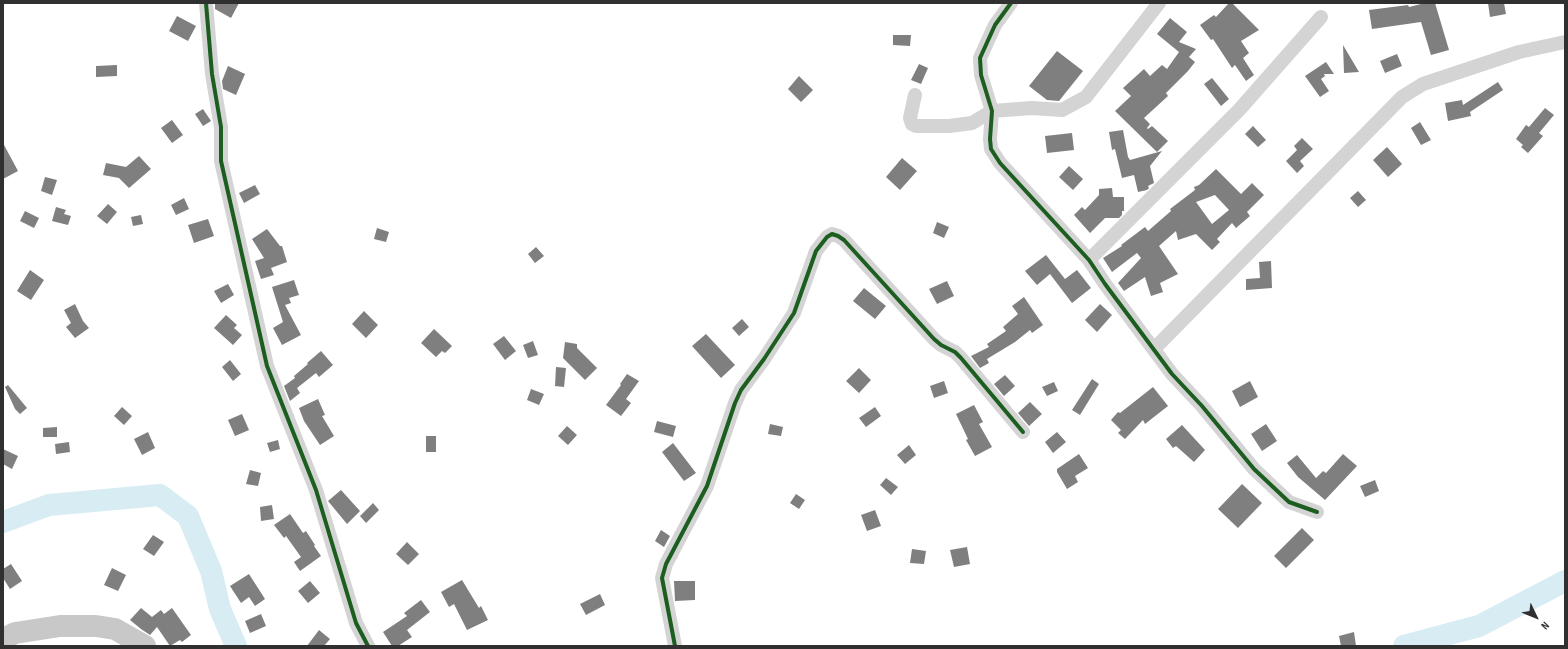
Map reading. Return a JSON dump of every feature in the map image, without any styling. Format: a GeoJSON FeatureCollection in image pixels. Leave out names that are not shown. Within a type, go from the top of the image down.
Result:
{"type":"FeatureCollection","features":[{"type":"Feature","properties":{"kind":"main road"},"geometry":{"type":"LineString","coordinates":[[3,638],[15,633],[60,626],[96,626],[115,629],[145,646]]}},
{"type":"Feature","properties":{"kind":"street"},"geometry":{"type":"LineString","coordinates":[[206,3],[212,74],[221,127],[221,161],[267,366],[316,490],[356,623],[368,646]]}},
{"type":"Feature","properties":{"kind":"street"},"geometry":{"type":"LineString","coordinates":[[1011,3],[995,25],[980,58],[980,76],[992,111],[990,139],[991,149],[1000,163],[1089,260],[1172,374],[1202,406],[1254,469],[1289,502],[1316,512]]}},
{"type":"Feature","properties":{"kind":"street"},"geometry":{"type":"LineString","coordinates":[[915,95],[910,118],[912,124],[916,126],[949,126],[972,123],[992,111],[1032,108],[1062,110],[1086,97],[1159,3]]}},
{"type":"Feature","properties":{"kind":"street"},"geometry":{"type":"LineString","coordinates":[[1089,260],[1239,110],[1321,17]]}},
{"type":"Feature","properties":{"kind":"street"},"geometry":{"type":"LineString","coordinates":[[1154,349],[1402,97],[1424,84],[1519,52],[1565,42]]}},
{"type":"Feature","properties":{"kind":"street"},"geometry":{"type":"LineString","coordinates":[[675,646],[662,578],[666,564],[707,486],[735,403],[741,390],[764,360],[794,313],[816,251],[827,237],[832,234],[844,240],[934,339],[941,345],[955,352],[961,358],[1023,432]]}},
{"type":"Feature","properties":{"kind":"building"},"geometry":{"type":"Polygon","coordinates":[[[215,3],[239,3],[231,18],[215,9],[215,3]]]}},
{"type":"Feature","properties":{"kind":"building"},"geometry":{"type":"Polygon","coordinates":[[[1229,3],[1232,3],[1259,30],[1241,41],[1249,53],[1243,58],[1254,75],[1246,81],[1235,65],[1232,68],[1213,39],[1211,40],[1200,25],[1214,15],[1216,17],[1229,3]]]}},
{"type":"Feature","properties":{"kind":"building"},"geometry":{"type":"Polygon","coordinates":[[[1425,3],[1435,3],[1449,50],[1431,55],[1421,22],[1372,29],[1369,10],[1408,5],[1409,7],[1425,3]]]}},
{"type":"Feature","properties":{"kind":"building"},"geometry":{"type":"Polygon","coordinates":[[[1488,3],[1504,3],[1506,14],[1490,17],[1488,3]]]}},
{"type":"Feature","properties":{"kind":"building"},"geometry":{"type":"Polygon","coordinates":[[[177,16],[196,26],[188,41],[169,31],[177,16]]]}},
{"type":"Feature","properties":{"kind":"building"},"geometry":{"type":"Polygon","coordinates":[[[1170,18],[1187,32],[1179,42],[1196,49],[1189,57],[1195,62],[1166,93],[1168,96],[1144,118],[1150,124],[1147,128],[1148,129],[1152,126],[1168,141],[1157,152],[1115,111],[1131,96],[1123,88],[1144,69],[1150,76],[1162,65],[1167,69],[1179,52],[1157,34],[1170,18]]]}},
{"type":"Feature","properties":{"kind":"building"},"geometry":{"type":"Polygon","coordinates":[[[893,35],[911,35],[910,46],[893,45],[893,35]]]}},
{"type":"Feature","properties":{"kind":"building"},"geometry":{"type":"Polygon","coordinates":[[[1343,45],[1359,72],[1344,73],[1343,45]]]}},
{"type":"Feature","properties":{"kind":"building"},"geometry":{"type":"Polygon","coordinates":[[[1057,51],[1083,71],[1059,101],[1047,100],[1029,86],[1057,51]]]}},
{"type":"Feature","properties":{"kind":"building"},"geometry":{"type":"Polygon","coordinates":[[[1397,54],[1402,66],[1385,73],[1380,61],[1397,54]]]}},
{"type":"Feature","properties":{"kind":"building"},"geometry":{"type":"Polygon","coordinates":[[[1326,62],[1334,74],[1324,74],[1325,76],[1321,79],[1329,91],[1320,97],[1305,76],[1326,62]]]}},
{"type":"Feature","properties":{"kind":"building"},"geometry":{"type":"Polygon","coordinates":[[[919,64],[928,68],[921,84],[911,80],[919,64]]]}},
{"type":"Feature","properties":{"kind":"building"},"geometry":{"type":"Polygon","coordinates":[[[117,65],[117,76],[96,77],[96,66],[117,65]]]}},
{"type":"Feature","properties":{"kind":"building"},"geometry":{"type":"Polygon","coordinates":[[[228,66],[245,74],[236,95],[223,89],[222,81],[228,66]]]}},
{"type":"Feature","properties":{"kind":"building"},"geometry":{"type":"Polygon","coordinates":[[[799,76],[813,90],[801,102],[788,89],[799,76]]]}},
{"type":"Feature","properties":{"kind":"building"},"geometry":{"type":"Polygon","coordinates":[[[1212,78],[1229,99],[1221,106],[1204,84],[1212,78]]]}},
{"type":"Feature","properties":{"kind":"building"},"geometry":{"type":"Polygon","coordinates":[[[1498,82],[1503,90],[1470,112],[1471,116],[1448,121],[1445,103],[1462,100],[1463,105],[1498,82]]]}},
{"type":"Feature","properties":{"kind":"building"},"geometry":{"type":"Polygon","coordinates":[[[1545,108],[1554,115],[1539,133],[1543,136],[1528,153],[1521,147],[1523,145],[1516,139],[1526,125],[1529,127],[1545,108]]]}},
{"type":"Feature","properties":{"kind":"building"},"geometry":{"type":"Polygon","coordinates":[[[203,109],[211,121],[203,126],[195,114],[203,109]]]}},
{"type":"Feature","properties":{"kind":"building"},"geometry":{"type":"Polygon","coordinates":[[[172,120],[183,135],[172,143],[161,128],[172,120]]]}},
{"type":"Feature","properties":{"kind":"building"},"geometry":{"type":"Polygon","coordinates":[[[1420,122],[1431,140],[1421,145],[1411,128],[1420,122]]]}},
{"type":"Feature","properties":{"kind":"building"},"geometry":{"type":"Polygon","coordinates":[[[1253,126],[1266,140],[1258,147],[1245,134],[1253,126]]]}},
{"type":"Feature","properties":{"kind":"building"},"geometry":{"type":"Polygon","coordinates":[[[1123,130],[1128,157],[1130,160],[1162,151],[1150,166],[1154,183],[1148,186],[1149,188],[1147,190],[1138,192],[1134,175],[1122,178],[1115,149],[1112,150],[1109,132],[1123,130]]]}},
{"type":"Feature","properties":{"kind":"building"},"geometry":{"type":"Polygon","coordinates":[[[1072,133],[1074,150],[1047,153],[1045,136],[1072,133]]]}},
{"type":"Feature","properties":{"kind":"building"},"geometry":{"type":"Polygon","coordinates":[[[1302,138],[1313,149],[1300,161],[1304,166],[1297,173],[1286,161],[1297,150],[1294,146],[1302,138]]]}},
{"type":"Feature","properties":{"kind":"building"},"geometry":{"type":"Polygon","coordinates":[[[3,143],[18,171],[3,179],[3,143]]]}},
{"type":"Feature","properties":{"kind":"building"},"geometry":{"type":"Polygon","coordinates":[[[1387,147],[1402,164],[1388,177],[1373,160],[1387,147]]]}},
{"type":"Feature","properties":{"kind":"building"},"geometry":{"type":"Polygon","coordinates":[[[139,156],[151,169],[129,188],[119,178],[103,175],[106,163],[126,167],[139,156]]]}},
{"type":"Feature","properties":{"kind":"building"},"geometry":{"type":"Polygon","coordinates":[[[902,158],[917,171],[900,190],[886,177],[902,158]]]}},
{"type":"Feature","properties":{"kind":"building"},"geometry":{"type":"Polygon","coordinates":[[[1069,166],[1083,179],[1073,190],[1059,177],[1069,166]]]}},
{"type":"Feature","properties":{"kind":"building"},"geometry":{"type":"Polygon","coordinates":[[[1216,169],[1241,194],[1252,183],[1264,195],[1247,212],[1250,216],[1236,228],[1232,223],[1217,239],[1220,242],[1212,250],[1196,234],[1178,240],[1176,231],[1159,246],[1178,274],[1160,283],[1163,292],[1151,296],[1145,277],[1124,291],[1118,283],[1141,258],[1137,253],[1112,272],[1103,258],[1122,246],[1121,245],[1145,227],[1148,231],[1171,211],[1170,209],[1195,190],[1194,187],[1199,185],[1216,169]],[[1215,195],[1196,202],[1212,224],[1229,210],[1215,195]]]}},
{"type":"Feature","properties":{"kind":"building"},"geometry":{"type":"Polygon","coordinates":[[[45,177],[57,180],[52,195],[41,191],[45,177]]]}},
{"type":"Feature","properties":{"kind":"building"},"geometry":{"type":"Polygon","coordinates":[[[255,185],[260,194],[244,203],[239,193],[255,185]]]}},
{"type":"Feature","properties":{"kind":"building"},"geometry":{"type":"Polygon","coordinates":[[[1112,188],[1113,197],[1124,197],[1124,211],[1122,211],[1122,215],[1119,218],[1105,218],[1090,233],[1074,215],[1082,207],[1085,210],[1099,195],[1099,189],[1112,188]]]}},
{"type":"Feature","properties":{"kind":"building"},"geometry":{"type":"Polygon","coordinates":[[[1358,191],[1366,200],[1358,207],[1350,198],[1358,191]]]}},
{"type":"Feature","properties":{"kind":"building"},"geometry":{"type":"Polygon","coordinates":[[[184,198],[189,209],[176,215],[171,205],[184,198]]]}},
{"type":"Feature","properties":{"kind":"building"},"geometry":{"type":"Polygon","coordinates":[[[108,204],[117,212],[107,224],[97,216],[108,204]]]}},
{"type":"Feature","properties":{"kind":"building"},"geometry":{"type":"Polygon","coordinates":[[[56,207],[66,210],[64,214],[71,216],[68,225],[52,221],[56,207]]]}},
{"type":"Feature","properties":{"kind":"building"},"geometry":{"type":"Polygon","coordinates":[[[25,211],[39,218],[34,228],[20,221],[25,211]]]}},
{"type":"Feature","properties":{"kind":"building"},"geometry":{"type":"Polygon","coordinates":[[[141,215],[143,224],[133,226],[131,217],[141,215]]]}},
{"type":"Feature","properties":{"kind":"building"},"geometry":{"type":"Polygon","coordinates":[[[208,219],[214,236],[194,243],[188,225],[208,219]]]}},
{"type":"Feature","properties":{"kind":"building"},"geometry":{"type":"Polygon","coordinates":[[[937,222],[949,227],[944,238],[933,233],[937,222]]]}},
{"type":"Feature","properties":{"kind":"building"},"geometry":{"type":"Polygon","coordinates":[[[377,228],[389,232],[386,242],[374,239],[377,228]]]}},
{"type":"Feature","properties":{"kind":"building"},"geometry":{"type":"Polygon","coordinates":[[[267,229],[280,246],[282,246],[287,262],[271,268],[274,275],[261,279],[255,261],[264,258],[252,239],[267,229]]]}},
{"type":"Feature","properties":{"kind":"building"},"geometry":{"type":"Polygon","coordinates":[[[536,247],[544,256],[535,263],[528,254],[536,247]]]}},
{"type":"Feature","properties":{"kind":"building"},"geometry":{"type":"Polygon","coordinates":[[[1046,255],[1065,279],[1077,270],[1091,288],[1072,303],[1050,274],[1037,285],[1025,271],[1046,255]]]}},
{"type":"Feature","properties":{"kind":"building"},"geometry":{"type":"Polygon","coordinates":[[[1271,261],[1272,288],[1246,290],[1246,279],[1260,278],[1259,262],[1271,261]]]}},
{"type":"Feature","properties":{"kind":"building"},"geometry":{"type":"Polygon","coordinates":[[[30,270],[44,280],[31,300],[17,291],[30,270]]]}},
{"type":"Feature","properties":{"kind":"building"},"geometry":{"type":"Polygon","coordinates":[[[294,280],[299,295],[289,298],[291,303],[285,305],[301,335],[282,345],[273,328],[283,322],[272,287],[294,280]]]}},
{"type":"Feature","properties":{"kind":"building"},"geometry":{"type":"Polygon","coordinates":[[[947,281],[954,296],[937,304],[929,289],[947,281]]]}},
{"type":"Feature","properties":{"kind":"building"},"geometry":{"type":"Polygon","coordinates":[[[228,284],[234,295],[221,303],[214,291],[228,284]]]}},
{"type":"Feature","properties":{"kind":"building"},"geometry":{"type":"Polygon","coordinates":[[[864,288],[886,306],[875,319],[853,301],[864,288]]]}},
{"type":"Feature","properties":{"kind":"building"},"geometry":{"type":"Polygon","coordinates":[[[1024,297],[1043,325],[1032,333],[1030,330],[1015,342],[987,359],[989,363],[980,368],[971,356],[989,347],[987,344],[1006,331],[1003,327],[1018,314],[1012,306],[1024,297]]]}},
{"type":"Feature","properties":{"kind":"building"},"geometry":{"type":"Polygon","coordinates":[[[75,304],[83,321],[89,328],[75,338],[66,327],[71,323],[64,310],[75,304]]]}},
{"type":"Feature","properties":{"kind":"building"},"geometry":{"type":"Polygon","coordinates":[[[1100,304],[1112,315],[1097,332],[1085,320],[1100,304]]]}},
{"type":"Feature","properties":{"kind":"building"},"geometry":{"type":"Polygon","coordinates":[[[364,311],[378,325],[366,338],[352,324],[364,311]]]}},
{"type":"Feature","properties":{"kind":"building"},"geometry":{"type":"Polygon","coordinates":[[[226,315],[237,325],[234,328],[242,335],[233,345],[214,328],[226,315]]]}},
{"type":"Feature","properties":{"kind":"building"},"geometry":{"type":"Polygon","coordinates":[[[742,319],[749,327],[739,336],[732,328],[742,319]]]}},
{"type":"Feature","properties":{"kind":"building"},"geometry":{"type":"Polygon","coordinates":[[[434,329],[452,346],[445,353],[442,351],[436,357],[421,343],[434,329]]]}},
{"type":"Feature","properties":{"kind":"building"},"geometry":{"type":"Polygon","coordinates":[[[706,334],[735,365],[721,378],[692,346],[706,334]]]}},
{"type":"Feature","properties":{"kind":"building"},"geometry":{"type":"Polygon","coordinates":[[[504,336],[516,351],[505,360],[493,344],[504,336]]]}},
{"type":"Feature","properties":{"kind":"building"},"geometry":{"type":"Polygon","coordinates":[[[533,341],[538,355],[528,358],[523,345],[533,341]]]}},
{"type":"Feature","properties":{"kind":"building"},"geometry":{"type":"Polygon","coordinates":[[[565,342],[577,344],[577,348],[597,368],[585,380],[563,358],[565,342]]]}},
{"type":"Feature","properties":{"kind":"building"},"geometry":{"type":"Polygon","coordinates":[[[321,351],[333,365],[319,377],[316,373],[297,388],[300,393],[290,401],[284,386],[295,378],[294,376],[321,351]]]}},
{"type":"Feature","properties":{"kind":"building"},"geometry":{"type":"Polygon","coordinates":[[[230,360],[241,374],[233,381],[222,367],[230,360]]]}},
{"type":"Feature","properties":{"kind":"building"},"geometry":{"type":"Polygon","coordinates":[[[556,367],[566,368],[564,387],[555,386],[556,367]]]}},
{"type":"Feature","properties":{"kind":"building"},"geometry":{"type":"Polygon","coordinates":[[[859,368],[871,380],[859,393],[846,381],[859,368]]]}},
{"type":"Feature","properties":{"kind":"building"},"geometry":{"type":"Polygon","coordinates":[[[627,374],[639,381],[626,399],[631,403],[621,416],[606,405],[621,385],[620,384],[627,374]]]}},
{"type":"Feature","properties":{"kind":"building"},"geometry":{"type":"Polygon","coordinates":[[[1005,375],[1015,386],[1004,396],[994,384],[1005,375]]]}},
{"type":"Feature","properties":{"kind":"building"},"geometry":{"type":"Polygon","coordinates":[[[1092,379],[1099,384],[1080,415],[1072,410],[1092,379]]]}},
{"type":"Feature","properties":{"kind":"building"},"geometry":{"type":"Polygon","coordinates":[[[944,381],[948,393],[934,398],[930,386],[944,381]]]}},
{"type":"Feature","properties":{"kind":"building"},"geometry":{"type":"Polygon","coordinates":[[[1250,381],[1258,397],[1240,407],[1232,391],[1250,381]]]}},
{"type":"Feature","properties":{"kind":"building"},"geometry":{"type":"Polygon","coordinates":[[[1054,382],[1058,391],[1047,396],[1042,387],[1054,382]]]}},
{"type":"Feature","properties":{"kind":"building"},"geometry":{"type":"Polygon","coordinates":[[[8,385],[27,408],[20,414],[15,409],[5,387],[8,385]]]}},
{"type":"Feature","properties":{"kind":"building"},"geometry":{"type":"Polygon","coordinates":[[[1153,387],[1168,406],[1145,424],[1143,420],[1125,439],[1118,433],[1121,430],[1111,420],[1118,412],[1120,413],[1153,387]]]}},
{"type":"Feature","properties":{"kind":"building"},"geometry":{"type":"Polygon","coordinates":[[[531,389],[544,394],[539,405],[527,400],[531,389]]]}},
{"type":"Feature","properties":{"kind":"building"},"geometry":{"type":"Polygon","coordinates":[[[318,399],[325,415],[322,416],[334,436],[320,445],[304,421],[299,408],[318,399]]]}},
{"type":"Feature","properties":{"kind":"building"},"geometry":{"type":"Polygon","coordinates":[[[1030,402],[1042,414],[1029,426],[1018,413],[1030,402]]]}},
{"type":"Feature","properties":{"kind":"building"},"geometry":{"type":"Polygon","coordinates":[[[974,405],[983,422],[979,424],[992,447],[975,456],[966,440],[968,439],[956,414],[974,405]]]}},
{"type":"Feature","properties":{"kind":"building"},"geometry":{"type":"Polygon","coordinates":[[[122,407],[132,416],[124,425],[114,416],[122,407]]]}},
{"type":"Feature","properties":{"kind":"building"},"geometry":{"type":"Polygon","coordinates":[[[875,407],[881,416],[866,427],[859,418],[875,407]]]}},
{"type":"Feature","properties":{"kind":"building"},"geometry":{"type":"Polygon","coordinates":[[[242,414],[249,430],[235,436],[228,420],[242,414]]]}},
{"type":"Feature","properties":{"kind":"building"},"geometry":{"type":"Polygon","coordinates":[[[657,421],[676,426],[673,437],[654,432],[657,421]]]}},
{"type":"Feature","properties":{"kind":"building"},"geometry":{"type":"Polygon","coordinates":[[[770,424],[783,427],[781,436],[768,434],[770,424]]]}},
{"type":"Feature","properties":{"kind":"building"},"geometry":{"type":"Polygon","coordinates":[[[1266,424],[1277,441],[1262,451],[1251,434],[1266,424]]]}},
{"type":"Feature","properties":{"kind":"building"},"geometry":{"type":"Polygon","coordinates":[[[1182,425],[1205,450],[1194,462],[1176,446],[1173,448],[1166,439],[1182,425]]]}},
{"type":"Feature","properties":{"kind":"building"},"geometry":{"type":"Polygon","coordinates":[[[567,426],[577,435],[568,445],[558,436],[567,426]]]}},
{"type":"Feature","properties":{"kind":"building"},"geometry":{"type":"Polygon","coordinates":[[[57,427],[57,437],[43,437],[43,428],[57,427]]]}},
{"type":"Feature","properties":{"kind":"building"},"geometry":{"type":"Polygon","coordinates":[[[148,432],[155,448],[142,455],[134,439],[148,432]]]}},
{"type":"Feature","properties":{"kind":"building"},"geometry":{"type":"Polygon","coordinates":[[[1057,432],[1066,442],[1053,453],[1045,442],[1057,432]]]}},
{"type":"Feature","properties":{"kind":"building"},"geometry":{"type":"Polygon","coordinates":[[[426,436],[436,436],[436,452],[426,452],[426,436]]]}},
{"type":"Feature","properties":{"kind":"building"},"geometry":{"type":"Polygon","coordinates":[[[278,440],[280,449],[270,452],[267,443],[278,440]]]}},
{"type":"Feature","properties":{"kind":"building"},"geometry":{"type":"Polygon","coordinates":[[[69,442],[70,452],[56,454],[55,444],[69,442]]]}},
{"type":"Feature","properties":{"kind":"building"},"geometry":{"type":"Polygon","coordinates":[[[673,443],[696,473],[684,481],[662,452],[673,443]]]}},
{"type":"Feature","properties":{"kind":"building"},"geometry":{"type":"Polygon","coordinates":[[[909,445],[916,455],[905,464],[897,455],[909,445]]]}},
{"type":"Feature","properties":{"kind":"building"},"geometry":{"type":"Polygon","coordinates":[[[3,449],[18,456],[12,469],[3,464],[3,449]]]}},
{"type":"Feature","properties":{"kind":"building"},"geometry":{"type":"Polygon","coordinates":[[[1079,454],[1088,468],[1075,476],[1078,482],[1067,489],[1057,472],[1057,469],[1079,454]]]}},
{"type":"Feature","properties":{"kind":"building"},"geometry":{"type":"Polygon","coordinates":[[[1343,454],[1357,466],[1325,500],[1298,477],[1287,463],[1297,455],[1316,478],[1323,471],[1326,473],[1343,454]]]}},
{"type":"Feature","properties":{"kind":"building"},"geometry":{"type":"Polygon","coordinates":[[[250,470],[261,473],[258,486],[246,484],[250,470]]]}},
{"type":"Feature","properties":{"kind":"building"},"geometry":{"type":"Polygon","coordinates":[[[886,478],[898,487],[891,495],[880,485],[886,478]]]}},
{"type":"Feature","properties":{"kind":"building"},"geometry":{"type":"Polygon","coordinates":[[[1375,480],[1379,491],[1365,497],[1360,486],[1375,480]]]}},
{"type":"Feature","properties":{"kind":"building"},"geometry":{"type":"Polygon","coordinates":[[[1242,484],[1262,503],[1238,528],[1218,509],[1242,484]]]}},
{"type":"Feature","properties":{"kind":"building"},"geometry":{"type":"Polygon","coordinates":[[[341,490],[360,511],[347,524],[328,501],[341,490]]]}},
{"type":"Feature","properties":{"kind":"building"},"geometry":{"type":"Polygon","coordinates":[[[796,494],[805,500],[799,509],[790,503],[796,494]]]}},
{"type":"Feature","properties":{"kind":"building"},"geometry":{"type":"Polygon","coordinates":[[[373,503],[379,510],[366,523],[360,516],[373,503]]]}},
{"type":"Feature","properties":{"kind":"building"},"geometry":{"type":"Polygon","coordinates":[[[272,505],[274,519],[261,521],[260,507],[272,505]]]}},
{"type":"Feature","properties":{"kind":"building"},"geometry":{"type":"Polygon","coordinates":[[[875,510],[881,526],[867,531],[861,515],[875,510]]]}},
{"type":"Feature","properties":{"kind":"building"},"geometry":{"type":"Polygon","coordinates":[[[290,514],[303,533],[306,531],[321,556],[300,571],[294,562],[301,557],[286,536],[284,538],[274,525],[290,514]]]}},
{"type":"Feature","properties":{"kind":"building"},"geometry":{"type":"Polygon","coordinates":[[[1302,528],[1314,540],[1286,568],[1274,556],[1302,528]]]}},
{"type":"Feature","properties":{"kind":"building"},"geometry":{"type":"Polygon","coordinates":[[[661,530],[670,536],[664,547],[655,541],[661,530]]]}},
{"type":"Feature","properties":{"kind":"building"},"geometry":{"type":"Polygon","coordinates":[[[153,535],[164,542],[154,556],[143,549],[153,535]]]}},
{"type":"Feature","properties":{"kind":"building"},"geometry":{"type":"Polygon","coordinates":[[[407,542],[419,554],[408,565],[396,554],[407,542]]]}},
{"type":"Feature","properties":{"kind":"building"},"geometry":{"type":"Polygon","coordinates":[[[967,547],[970,564],[954,567],[950,550],[967,547]]]}},
{"type":"Feature","properties":{"kind":"building"},"geometry":{"type":"Polygon","coordinates":[[[912,549],[926,551],[924,564],[910,563],[912,549]]]}},
{"type":"Feature","properties":{"kind":"building"},"geometry":{"type":"Polygon","coordinates":[[[11,564],[22,581],[10,589],[3,578],[3,569],[11,564]]]}},
{"type":"Feature","properties":{"kind":"building"},"geometry":{"type":"Polygon","coordinates":[[[112,568],[126,575],[118,591],[104,585],[112,568]]]}},
{"type":"Feature","properties":{"kind":"building"},"geometry":{"type":"Polygon","coordinates":[[[249,574],[265,599],[255,606],[249,597],[241,603],[230,586],[249,574]]]}},
{"type":"Feature","properties":{"kind":"building"},"geometry":{"type":"Polygon","coordinates":[[[462,580],[479,608],[481,606],[488,620],[467,630],[454,604],[449,607],[441,592],[462,580]]]}},
{"type":"Feature","properties":{"kind":"building"},"geometry":{"type":"Polygon","coordinates":[[[310,581],[320,593],[308,603],[298,591],[310,581]]]}},
{"type":"Feature","properties":{"kind":"building"},"geometry":{"type":"Polygon","coordinates":[[[674,581],[695,581],[695,600],[675,601],[674,581]]]}},
{"type":"Feature","properties":{"kind":"building"},"geometry":{"type":"Polygon","coordinates":[[[600,594],[605,605],[586,615],[580,604],[600,594]]]}},
{"type":"Feature","properties":{"kind":"building"},"geometry":{"type":"Polygon","coordinates":[[[421,600],[430,612],[407,630],[412,637],[398,646],[392,646],[383,632],[407,616],[404,613],[421,600]]]}},
{"type":"Feature","properties":{"kind":"building"},"geometry":{"type":"Polygon","coordinates":[[[141,608],[152,617],[161,610],[164,614],[172,608],[191,635],[182,642],[180,640],[170,646],[157,627],[150,635],[130,620],[141,608]]]}},
{"type":"Feature","properties":{"kind":"building"},"geometry":{"type":"Polygon","coordinates":[[[261,614],[266,626],[250,633],[245,621],[261,614]]]}},
{"type":"Feature","properties":{"kind":"building"},"geometry":{"type":"Polygon","coordinates":[[[319,630],[330,639],[324,646],[307,646],[319,630]]]}},
{"type":"Feature","properties":{"kind":"building"},"geometry":{"type":"Polygon","coordinates":[[[1354,632],[1356,646],[1341,646],[1339,636],[1354,632]]]}},
{"type":"Feature","properties":{"kind":"waterway"},"geometry":{"type":"LineString","coordinates":[[3,522],[49,505],[160,495],[188,516],[211,571],[220,609],[236,646]]}},
{"type":"Feature","properties":{"kind":"waterway"},"geometry":{"type":"LineString","coordinates":[[1404,646],[1479,626],[1565,581]]}},
{"type":"Feature","properties":{"kind":"cycle path"},"geometry":{"type":"LineString","coordinates":[[206,3],[212,74],[221,127],[221,161],[267,366],[316,490],[356,623],[368,646]]}},
{"type":"Feature","properties":{"kind":"cycle path"},"geometry":{"type":"LineString","coordinates":[[1011,3],[995,25],[980,58],[981,75],[992,111],[990,139],[991,149],[1000,163],[1089,260],[1172,374],[1202,406],[1254,469],[1289,502],[1317,512]]}},
{"type":"Feature","properties":{"kind":"cycle path"},"geometry":{"type":"LineString","coordinates":[[675,646],[662,578],[666,564],[707,486],[735,403],[741,390],[764,359],[794,313],[816,251],[827,237],[832,234],[844,240],[934,339],[941,345],[955,352],[961,358],[1023,432]]}}]}
